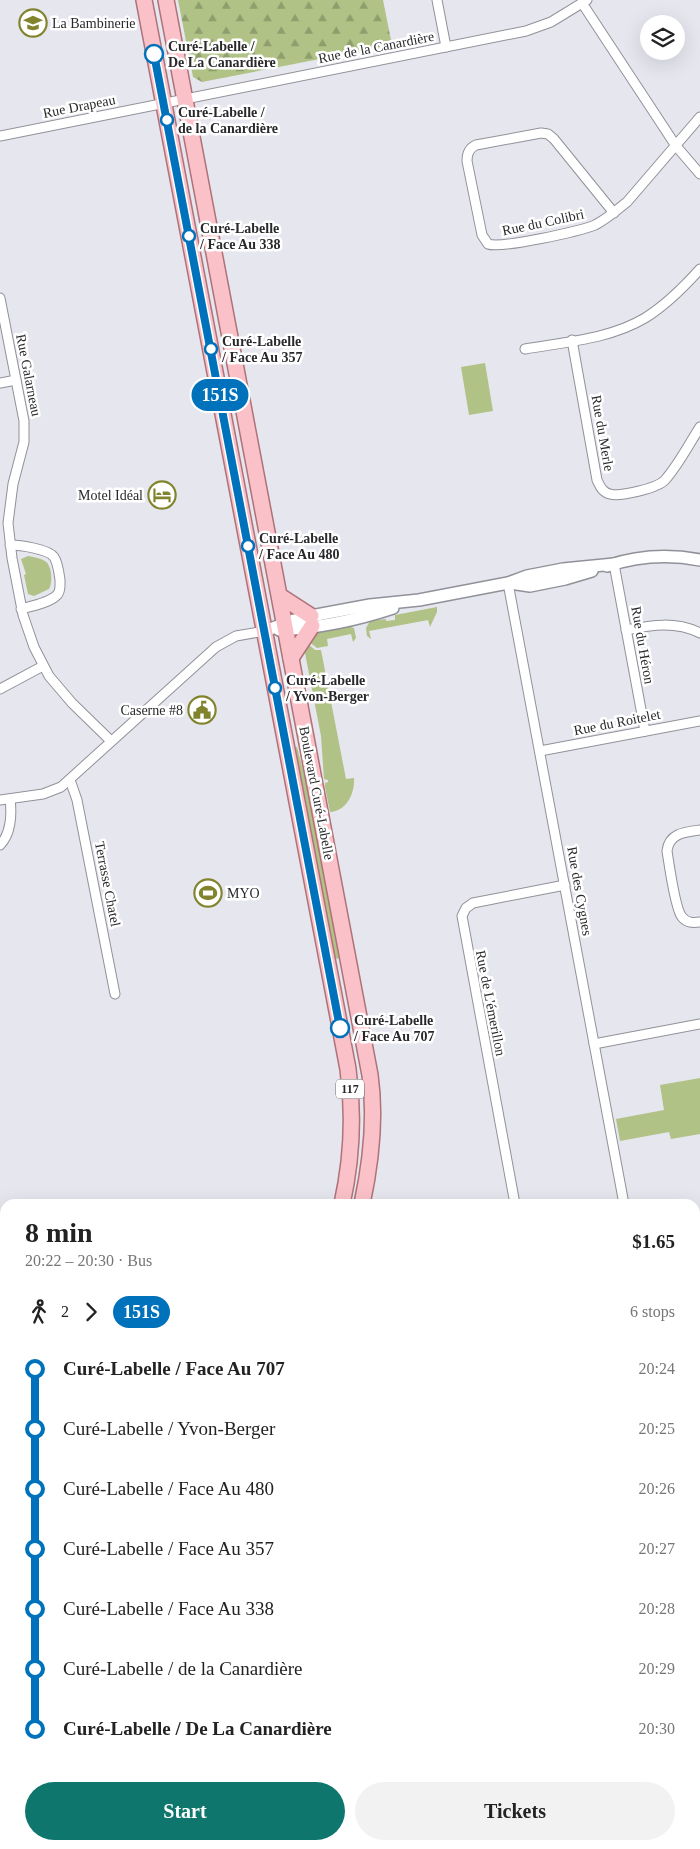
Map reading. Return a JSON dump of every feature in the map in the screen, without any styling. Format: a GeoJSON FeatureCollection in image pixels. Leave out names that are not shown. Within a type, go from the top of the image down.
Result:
{"type":"FeatureCollection","features":[{"type":"Feature","properties":{"kind":"main road","name":"Boulevard Curé-Labelle"},"geometry":{"type":"LineString","coordinates":[[144,0],[348,1069],[352,1128],[349,1166],[343,1199]]}},
{"type":"Feature","properties":{"kind":"main road","name":"Boulevard Curé-Labelle"},"geometry":{"type":"LineString","coordinates":[[166,0],[370,1075],[372,1108],[371,1143],[363,1199]]}},
{"type":"Feature","properties":{"kind":"main road"},"geometry":{"type":"LineString","coordinates":[[280,596],[311,621],[292,658]]}},
{"type":"Feature","properties":{"kind":"street"},"geometry":{"type":"LineString","coordinates":[[436,0],[446,47]]}},
{"type":"Feature","properties":{"kind":"street","name":"Rue de la Canardière"},"geometry":{"type":"LineString","coordinates":[[164,103],[538,28],[584,2]]}},
{"type":"Feature","properties":{"kind":"street"},"geometry":{"type":"LineString","coordinates":[[584,2],[676,146],[700,174]]}},
{"type":"Feature","properties":{"kind":"street","name":"Rue Drapeau"},"geometry":{"type":"LineString","coordinates":[[0,136],[164,103]]}},
{"type":"Feature","properties":{"kind":"street","name":"Rue du Colibri"},"geometry":{"type":"LineString","coordinates":[[614,213],[548,134],[541,132],[476,145],[468,153],[467,161],[482,235],[486,243],[490,245],[503,245],[584,229],[598,224],[614,213],[627,202],[700,117]]}},
{"type":"Feature","properties":{"kind":"street"},"geometry":{"type":"LineString","coordinates":[[525,349],[612,331],[644,318],[671,299],[700,269]]}},
{"type":"Feature","properties":{"kind":"street","name":"Rue Galarneau"},"geometry":{"type":"LineString","coordinates":[[0,299],[23,415],[24,438],[11,496],[8,523],[21,609],[30,638],[43,666],[68,699],[111,741]]}},
{"type":"Feature","properties":{"kind":"street","name":"Rue du Merle"},"geometry":{"type":"LineString","coordinates":[[572,340],[597,480],[605,492],[616,495],[660,484],[669,474],[700,427]]}},
{"type":"Feature","properties":{"kind":"street"},"geometry":{"type":"LineString","coordinates":[[0,383],[16,380]]}},
{"type":"Feature","properties":{"kind":"street"},"geometry":{"type":"LineString","coordinates":[[10,545],[26,546],[51,554],[56,561],[60,578],[60,590],[57,595],[21,609]]}},
{"type":"Feature","properties":{"kind":"street"},"geometry":{"type":"LineString","coordinates":[[0,800],[51,792],[70,780],[216,647],[236,636],[311,621],[372,615],[409,602],[508,583],[527,576],[563,569],[614,564],[656,557],[680,557],[700,560]]}},
{"type":"Feature","properties":{"kind":"street","name":"Rue du Héron"},"geometry":{"type":"LineString","coordinates":[[614,564],[645,731]]}},
{"type":"Feature","properties":{"kind":"street","name":"Rue des Cygnes"},"geometry":{"type":"LineString","coordinates":[[508,583],[623,1199]]}},
{"type":"Feature","properties":{"kind":"street"},"geometry":{"type":"LineString","coordinates":[[626,630],[666,624],[680,626],[700,633]]}},
{"type":"Feature","properties":{"kind":"street"},"geometry":{"type":"LineString","coordinates":[[0,689],[43,666]]}},
{"type":"Feature","properties":{"kind":"street","name":"Rue du Roitelet"},"geometry":{"type":"LineString","coordinates":[[540,751],[700,721]]}},
{"type":"Feature","properties":{"kind":"street","name":"Terrasse Chatel"},"geometry":{"type":"LineString","coordinates":[[70,780],[77,800],[115,994]]}},
{"type":"Feature","properties":{"kind":"street"},"geometry":{"type":"LineString","coordinates":[[0,845],[8,834],[10,799]]}},
{"type":"Feature","properties":{"kind":"street"},"geometry":{"type":"LineString","coordinates":[[700,830],[676,835],[670,840],[667,851],[679,913],[686,921],[692,923],[700,922]]}},
{"type":"Feature","properties":{"kind":"street","name":"Rue de L'émerillon"},"geometry":{"type":"LineString","coordinates":[[514,1199],[462,916],[466,908],[473,903],[565,885]]}},
{"type":"Feature","properties":{"kind":"street"},"geometry":{"type":"LineString","coordinates":[[594,1044],[700,1024]]}},
{"type":"Feature","properties":{"kind":"green space"},"geometry":{"type":"Polygon","coordinates":[[[178,0],[383,0],[392,45],[202,82],[193,77],[178,0]]]}},
{"type":"Feature","properties":{"kind":"green space"},"geometry":{"type":"Polygon","coordinates":[[[485,363],[493,411],[469,415],[461,367],[485,363]]]}},
{"type":"Feature","properties":{"kind":"green space"},"geometry":{"type":"Polygon","coordinates":[[[28,556],[45,561],[49,566],[51,574],[49,589],[34,596],[28,594],[24,575],[26,574],[21,559],[28,556]]]}},
{"type":"Feature","properties":{"kind":"green space"},"geometry":{"type":"Polygon","coordinates":[[[437,607],[437,612],[430,627],[428,620],[369,631],[371,639],[367,636],[366,628],[370,621],[395,620],[395,615],[437,607]]]}},
{"type":"Feature","properties":{"kind":"green space"},"geometry":{"type":"Polygon","coordinates":[[[348,626],[354,628],[356,638],[353,642],[351,634],[327,639],[328,646],[317,648],[308,641],[316,634],[331,628],[348,626]]]}},
{"type":"Feature","properties":{"kind":"green space"},"geometry":{"type":"Polygon","coordinates":[[[307,643],[315,650],[321,650],[346,779],[354,778],[349,800],[341,808],[330,812],[325,787],[325,783],[328,780],[324,779],[321,736],[305,653],[307,643]]]}},
{"type":"Feature","properties":{"kind":"green space"},"geometry":{"type":"Polygon","coordinates":[[[297,747],[314,812],[341,958],[335,959],[295,748],[297,747]]]}},
{"type":"Feature","properties":{"kind":"green space"},"geometry":{"type":"Polygon","coordinates":[[[700,1078],[700,1134],[671,1139],[669,1132],[620,1141],[616,1119],[664,1110],[660,1085],[700,1078]]]}},
{"type":"Feature","properties":{"kind":"bus line","name":"151S"},"geometry":{"type":"LineString","coordinates":[[154,54],[340,1028]]}},
{"type":"Feature","properties":{"kind":"place","name":"La Bambinerie"},"geometry":{"type":"Point","coordinates":[33,23]}},
{"type":"Feature","properties":{"kind":"place","name":"Curé-Labelle / De La Canardière"},"geometry":{"type":"Point","coordinates":[154,54]}},
{"type":"Feature","properties":{"kind":"place","name":"Curé-Labelle / de la Canardière"},"geometry":{"type":"Point","coordinates":[167,120]}},
{"type":"Feature","properties":{"kind":"place","name":"Curé-Labelle / Face Au 338"},"geometry":{"type":"Point","coordinates":[189,236]}},
{"type":"Feature","properties":{"kind":"place","name":"Curé-Labelle / Face Au 357"},"geometry":{"type":"Point","coordinates":[211,349]}},
{"type":"Feature","properties":{"kind":"place","name":"Motel Idéal"},"geometry":{"type":"Point","coordinates":[162,495]}},
{"type":"Feature","properties":{"kind":"place","name":"Curé-Labelle / Face Au 480"},"geometry":{"type":"Point","coordinates":[248,546]}},
{"type":"Feature","properties":{"kind":"place","name":"Curé-Labelle / Yvon-Berger"},"geometry":{"type":"Point","coordinates":[275,688]}},
{"type":"Feature","properties":{"kind":"place","name":"Caserne #8"},"geometry":{"type":"Point","coordinates":[202,710]}},
{"type":"Feature","properties":{"kind":"place","name":"MYO"},"geometry":{"type":"Point","coordinates":[208,893]}},
{"type":"Feature","properties":{"kind":"place","name":"Curé-Labelle / Face Au 707"},"geometry":{"type":"Point","coordinates":[340,1028]}}]}
